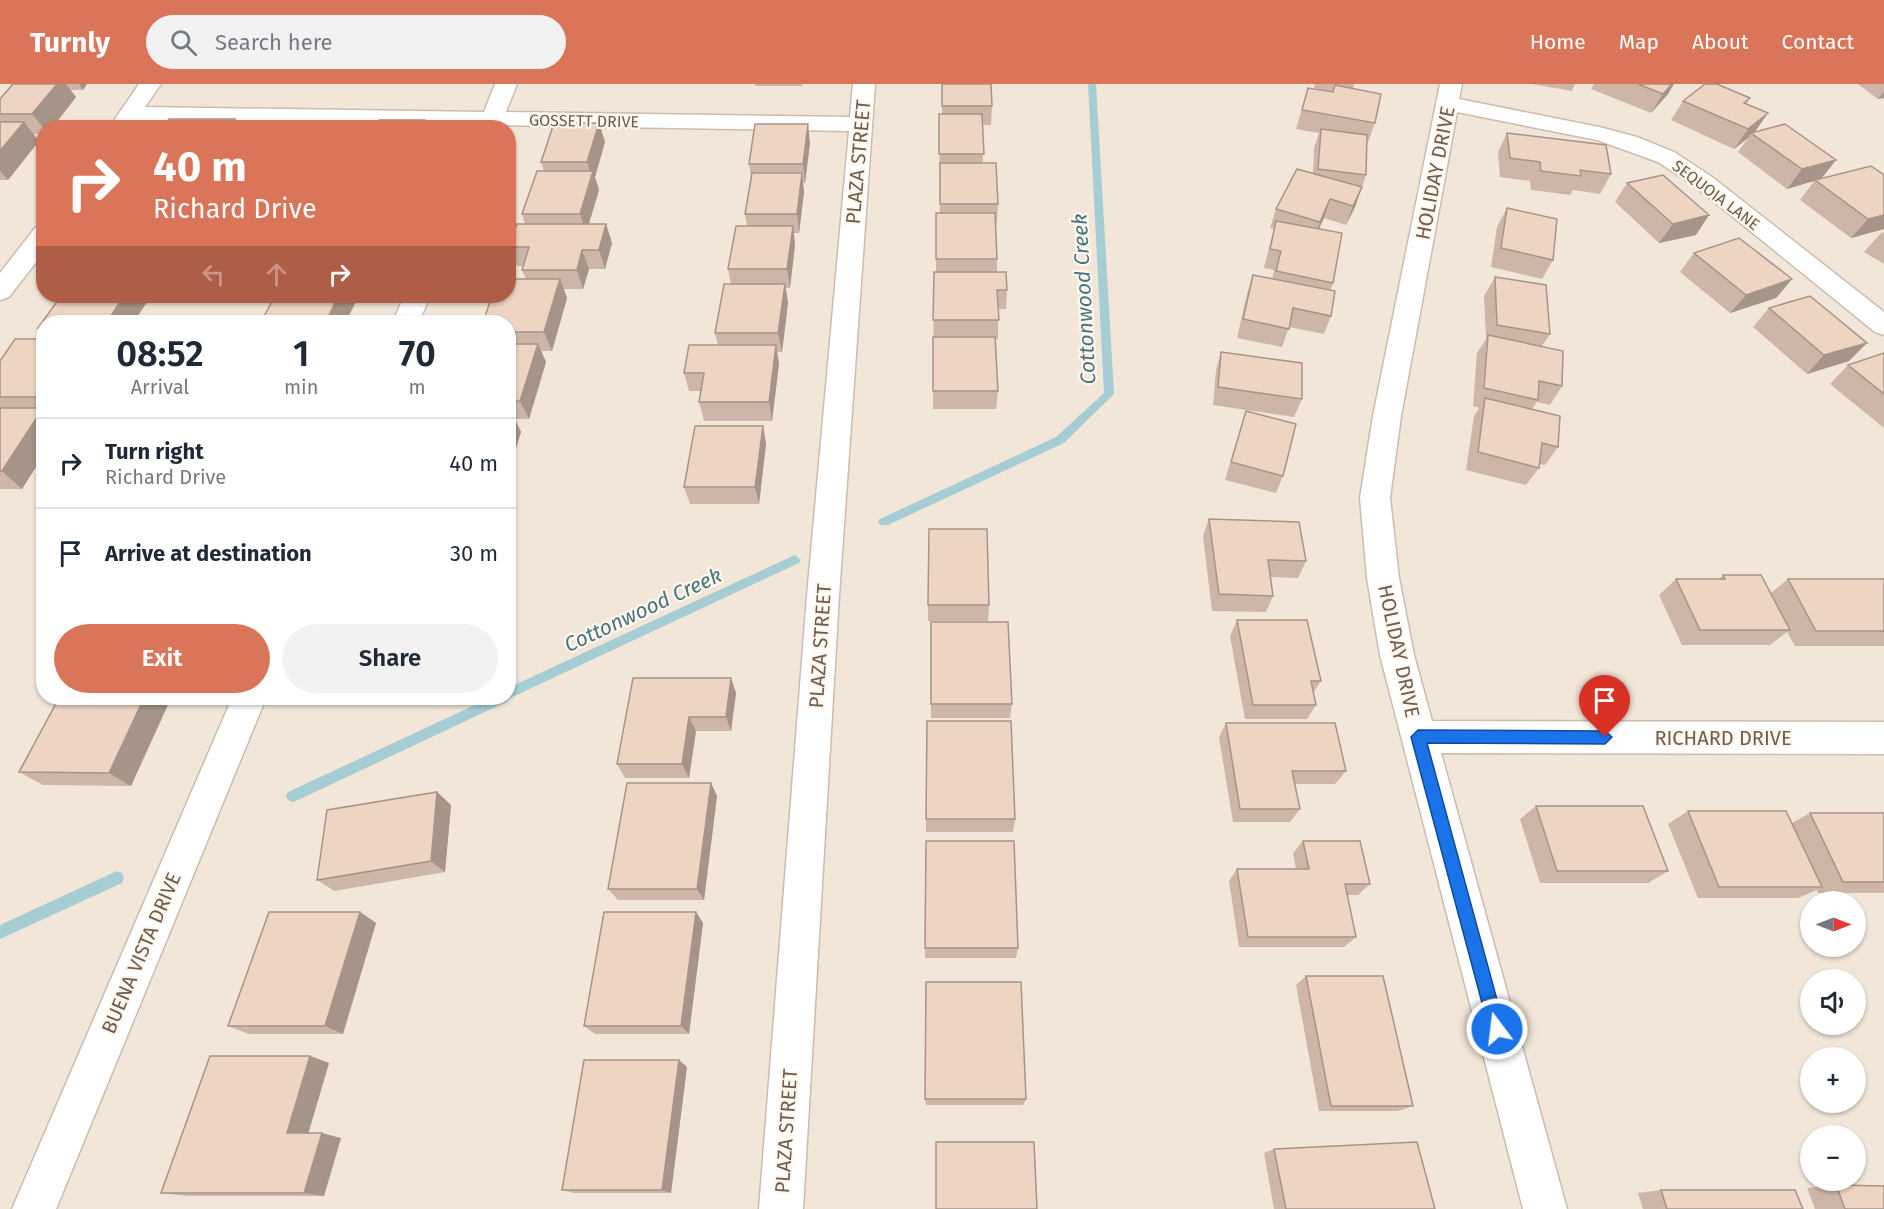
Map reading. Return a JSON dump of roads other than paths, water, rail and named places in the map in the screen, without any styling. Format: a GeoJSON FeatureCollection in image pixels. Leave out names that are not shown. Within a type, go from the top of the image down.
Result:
{"type":"FeatureCollection","features":[{"type":"Feature","properties":{"kind":"street"},"geometry":{"type":"LineString","coordinates":[[123,120],[150,84]]}},
{"type":"Feature","properties":{"kind":"street"},"geometry":{"type":"LineString","coordinates":[[491,120],[506,84]]}},
{"type":"Feature","properties":{"kind":"street","name":"PLAZA STREET"},"geometry":{"type":"LineString","coordinates":[[781,1209],[823,596],[833,496],[859,124],[864,84]]}},
{"type":"Feature","properties":{"kind":"street","name":"SEQUOIA LANE"},"geometry":{"type":"LineString","coordinates":[[1450,94],[1629,142],[1665,157],[1704,182],[1884,326]]}},
{"type":"Feature","properties":{"kind":"street","name":"HOLIDAY DRIVE"},"geometry":{"type":"LineString","coordinates":[[1450,94],[1394,384],[1375,498],[1385,589],[1397,655],[1545,1209]]}},
{"type":"Feature","properties":{"kind":"street","name":"GOSSETT DRIVE"},"geometry":{"type":"LineString","coordinates":[[516,124],[859,124]]}},
{"type":"Feature","properties":{"kind":"street"},"geometry":{"type":"LineString","coordinates":[[0,291],[36,244]]}},
{"type":"Feature","properties":{"kind":"street","name":"BUENA VISTA DRIVE"},"geometry":{"type":"LineString","coordinates":[[34,1209],[246,705]]}},
{"type":"Feature","properties":{"kind":"street","name":"RICHARD DRIVE"},"geometry":{"type":"LineString","coordinates":[[1418,737],[1884,738]]}},
{"type":"Feature","properties":{"kind":"waterway","name":"Cottonwood Creek"},"geometry":{"type":"LineString","coordinates":[[884,522],[1060,440],[1109,394],[1092,84]]}},
{"type":"Feature","properties":{"kind":"waterway","name":"Cottonwood Creek"},"geometry":{"type":"LineString","coordinates":[[516,690],[795,560]]}},
{"type":"Feature","properties":{"kind":"waterway","name":"Cottonwood Creek"},"geometry":{"type":"LineString","coordinates":[[293,796],[487,705]]}},
{"type":"Feature","properties":{"kind":"waterway","name":"Cottonwood Creek"},"geometry":{"type":"LineString","coordinates":[[0,932],[117,878]]}}]}
